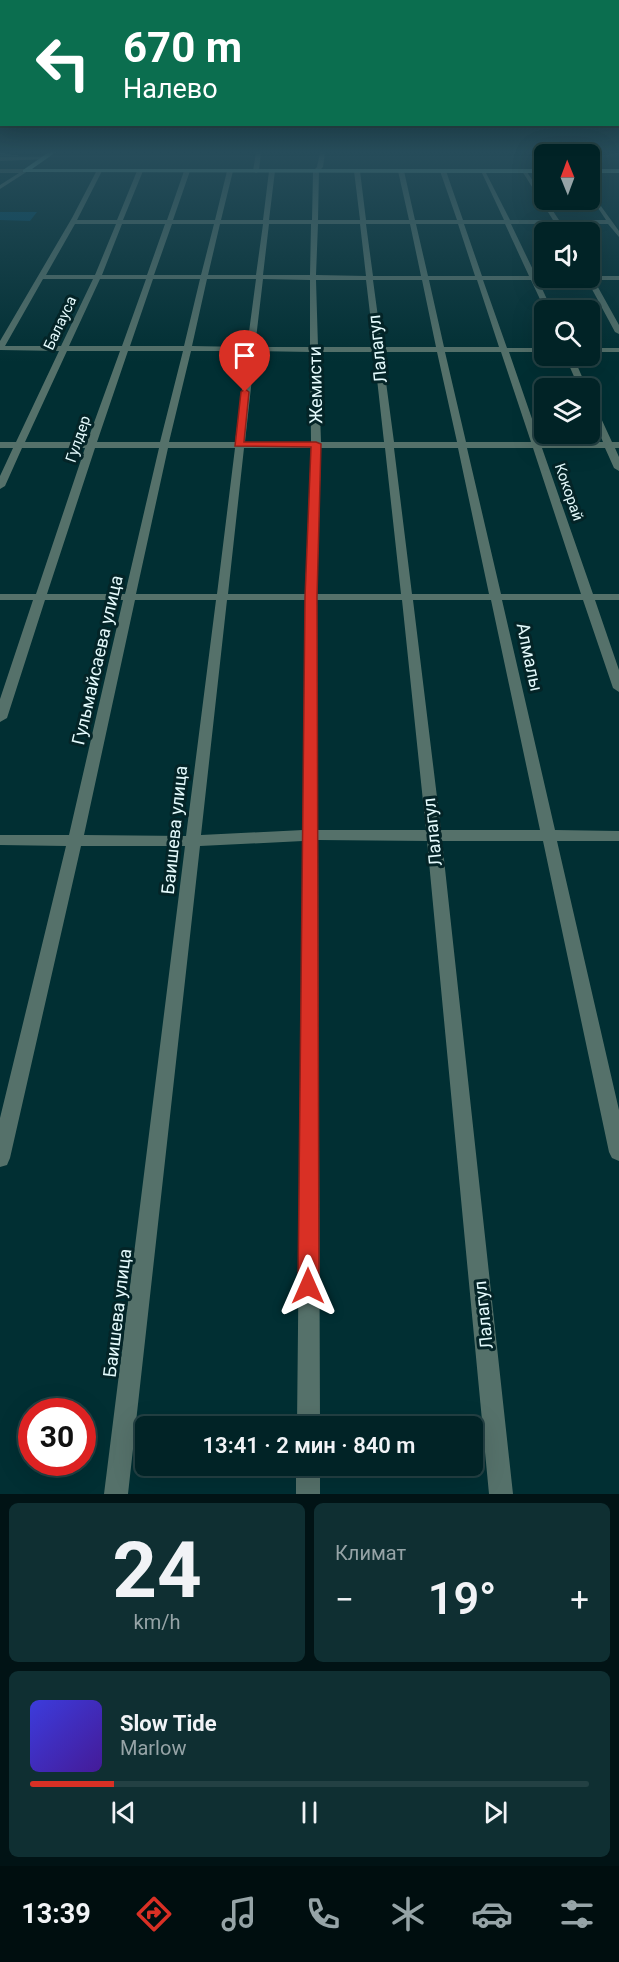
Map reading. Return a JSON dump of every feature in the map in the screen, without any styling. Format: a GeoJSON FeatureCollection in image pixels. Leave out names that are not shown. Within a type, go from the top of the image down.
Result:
{"type":"FeatureCollection","features":[{"type":"Feature","properties":{"kind":"street"},"geometry":{"type":"LineString","coordinates":[[534,222],[73,222],[0,348],[534,350]]}},
{"type":"Feature","properties":{"kind":"street","name":"Балауса"},"geometry":{"type":"LineString","coordinates":[[0,486],[97,277],[120,222]]}},
{"type":"Feature","properties":{"kind":"street","name":"Гулдер"},"geometry":{"type":"LineString","coordinates":[[0,718],[91,445],[170,222]]}},
{"type":"Feature","properties":{"kind":"street","name":"Гульмайсаева улица"},"geometry":{"type":"LineString","coordinates":[[0,1158],[164,445],[218,222]]}},
{"type":"Feature","properties":{"kind":"street","name":"Баишева улица"},"geometry":{"type":"LineString","coordinates":[[116,1494],[193,841],[204,729],[266,222]]}},
{"type":"Feature","properties":{"kind":"street","name":"Жемисти"},"geometry":{"type":"LineString","coordinates":[[308,1416],[311,597],[316,444],[315,222]]}},
{"type":"Feature","properties":{"kind":"street","name":"Лалагул"},"geometry":{"type":"LineString","coordinates":[[363,222],[465,1124],[501,1494]]}},
{"type":"Feature","properties":{"kind":"street","name":"Алмалы"},"geometry":{"type":"LineString","coordinates":[[412,222],[619,1152]]}},
{"type":"Feature","properties":{"kind":"street","name":"Кокорай"},"geometry":{"type":"LineString","coordinates":[[460,222],[619,688]]}},
{"type":"Feature","properties":{"kind":"street"},"geometry":{"type":"LineString","coordinates":[[40,277],[534,278],[508,222]]}},
{"type":"Feature","properties":{"kind":"street"},"geometry":{"type":"LineString","coordinates":[[600,222],[609,222],[619,236]]}},
{"type":"Feature","properties":{"kind":"street"},"geometry":{"type":"LineString","coordinates":[[600,278],[619,278]]}},
{"type":"Feature","properties":{"kind":"street"},"geometry":{"type":"LineString","coordinates":[[595,288],[619,332]]}},
{"type":"Feature","properties":{"kind":"street"},"geometry":{"type":"LineString","coordinates":[[600,350],[619,350]]}},
{"type":"Feature","properties":{"kind":"street"},"geometry":{"type":"LineString","coordinates":[[600,426],[619,468]]}},
{"type":"Feature","properties":{"kind":"street"},"geometry":{"type":"LineString","coordinates":[[0,445],[619,445]]}},
{"type":"Feature","properties":{"kind":"street"},"geometry":{"type":"LineString","coordinates":[[0,597],[619,597]]}},
{"type":"Feature","properties":{"kind":"street"},"geometry":{"type":"LineString","coordinates":[[0,840],[193,841],[310,835],[619,836]]}},
{"type":"Feature","properties":{"kind":"street"},"geometry":{"type":"LineString","coordinates":[[308,1476],[308,1494]]}},
{"type":"Feature","properties":{"kind":"route"},"geometry":{"type":"LineString","coordinates":[[245,392],[239,444],[316,444],[311,597],[308,1286]]}}]}
